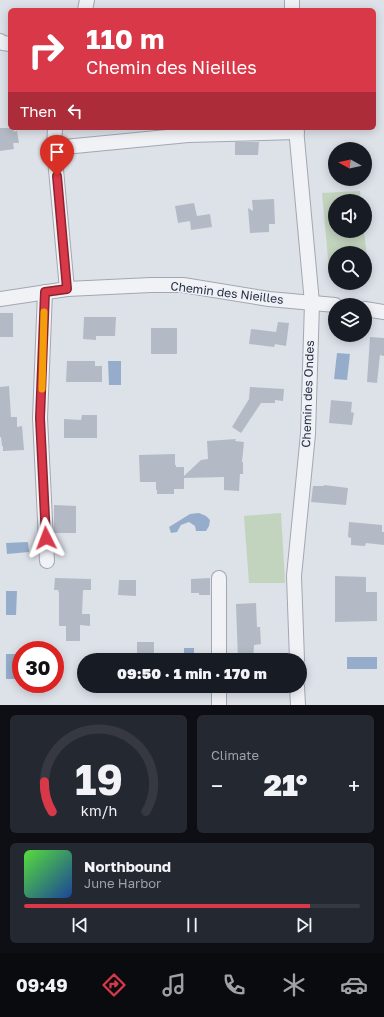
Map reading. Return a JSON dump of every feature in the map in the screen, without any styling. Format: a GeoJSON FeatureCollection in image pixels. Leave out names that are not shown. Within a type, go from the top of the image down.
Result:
{"type":"FeatureCollection","features":[{"type":"Feature","properties":{"kind":"street"},"geometry":{"type":"LineString","coordinates":[[55,130],[54,148],[67,289]]}},
{"type":"Feature","properties":{"kind":"street"},"geometry":{"type":"LineString","coordinates":[[54,148],[188,135],[296,130]]}},
{"type":"Feature","properties":{"kind":"street","name":"Chemin des Ondes"},"geometry":{"type":"LineString","coordinates":[[296,130],[312,303],[308,434],[294,576],[296,653]]}},
{"type":"Feature","properties":{"kind":"street","name":"Chemin des Nieilles"},"geometry":{"type":"LineString","coordinates":[[0,299],[67,289],[183,285],[269,299],[328,304]]}},
{"type":"Feature","properties":{"kind":"street"},"geometry":{"type":"LineString","coordinates":[[45,292],[40,418],[47,560]]}},
{"type":"Feature","properties":{"kind":"street"},"geometry":{"type":"LineString","coordinates":[[372,310],[384,312]]}},
{"type":"Feature","properties":{"kind":"street"},"geometry":{"type":"LineString","coordinates":[[219,578],[219,653]]}},
{"type":"Feature","properties":{"kind":"street"},"geometry":{"type":"LineString","coordinates":[[219,693],[219,705]]}},
{"type":"Feature","properties":{"kind":"street"},"geometry":{"type":"LineString","coordinates":[[297,693],[298,705]]}},
{"type":"Feature","properties":{"kind":"green space"},"geometry":{"type":"Polygon","coordinates":[[[360,191],[360,194],[328,194],[328,238],[365,238],[366,246],[328,246],[328,258],[322,193],[360,191]]]}},
{"type":"Feature","properties":{"kind":"green space"},"geometry":{"type":"Polygon","coordinates":[[[281,513],[285,583],[249,583],[244,516],[281,513]]]}},
{"type":"Feature","properties":{"kind":"water"},"geometry":{"type":"Polygon","coordinates":[[[337,353],[350,354],[347,380],[334,379],[337,353]]]}},
{"type":"Feature","properties":{"kind":"water"},"geometry":{"type":"Polygon","coordinates":[[[108,361],[121,361],[121,385],[109,385],[108,361]]]}},
{"type":"Feature","properties":{"kind":"water"},"geometry":{"type":"Polygon","coordinates":[[[199,513],[206,516],[210,520],[206,531],[196,531],[195,526],[189,522],[181,525],[177,532],[171,533],[169,527],[190,514],[199,513]]]}},
{"type":"Feature","properties":{"kind":"water"},"geometry":{"type":"Polygon","coordinates":[[[28,542],[29,552],[7,554],[6,543],[28,542]]]}},
{"type":"Feature","properties":{"kind":"water"},"geometry":{"type":"Polygon","coordinates":[[[6,591],[17,591],[16,615],[6,615],[6,591]]]}},
{"type":"Feature","properties":{"kind":"water"},"geometry":{"type":"Polygon","coordinates":[[[184,648],[194,648],[194,653],[184,653],[184,648]]]}},
{"type":"Feature","properties":{"kind":"water"},"geometry":{"type":"Polygon","coordinates":[[[6,654],[12,654],[12,679],[6,679],[6,654]]]}},
{"type":"Feature","properties":{"kind":"water"},"geometry":{"type":"Polygon","coordinates":[[[347,657],[377,657],[377,669],[347,669],[347,657]]]}},
{"type":"Feature","properties":{"kind":"building"},"geometry":{"type":"Polygon","coordinates":[[[0,128],[8,128],[8,130],[14,130],[14,132],[17,131],[19,143],[13,143],[14,149],[0,151],[0,128]]]}},
{"type":"Feature","properties":{"kind":"building"},"geometry":{"type":"Polygon","coordinates":[[[235,142],[259,142],[258,155],[235,155],[235,142]]]}},
{"type":"Feature","properties":{"kind":"building"},"geometry":{"type":"Polygon","coordinates":[[[274,199],[275,224],[269,224],[269,232],[250,233],[248,208],[253,211],[252,200],[274,199]]]}},
{"type":"Feature","properties":{"kind":"building"},"geometry":{"type":"Polygon","coordinates":[[[194,203],[197,216],[210,214],[212,227],[191,230],[190,221],[178,223],[175,206],[194,203]]]}},
{"type":"Feature","properties":{"kind":"building"},"geometry":{"type":"Polygon","coordinates":[[[0,313],[13,313],[13,337],[0,337],[0,313]]]}},
{"type":"Feature","properties":{"kind":"building"},"geometry":{"type":"Polygon","coordinates":[[[84,317],[116,317],[115,336],[96,336],[96,340],[83,339],[84,317]]]}},
{"type":"Feature","properties":{"kind":"building"},"geometry":{"type":"Polygon","coordinates":[[[278,322],[289,323],[286,346],[275,344],[274,347],[249,344],[251,329],[276,332],[278,322]]]}},
{"type":"Feature","properties":{"kind":"building"},"geometry":{"type":"Polygon","coordinates":[[[151,328],[177,328],[177,354],[151,354],[151,328]]]}},
{"type":"Feature","properties":{"kind":"building"},"geometry":{"type":"Polygon","coordinates":[[[372,337],[384,338],[384,356],[380,355],[377,383],[367,382],[370,342],[372,342],[372,337]]]}},
{"type":"Feature","properties":{"kind":"building"},"geometry":{"type":"Polygon","coordinates":[[[67,361],[95,361],[95,366],[102,366],[102,382],[66,382],[67,361]]]}},
{"type":"Feature","properties":{"kind":"building"},"geometry":{"type":"Polygon","coordinates":[[[9,386],[11,417],[17,417],[17,427],[22,426],[24,450],[3,451],[0,437],[0,387],[9,386]]]}},
{"type":"Feature","properties":{"kind":"building"},"geometry":{"type":"Polygon","coordinates":[[[250,387],[284,389],[283,401],[275,400],[275,403],[261,403],[241,433],[232,427],[249,399],[250,387]]]}},
{"type":"Feature","properties":{"kind":"building"},"geometry":{"type":"Polygon","coordinates":[[[331,400],[352,402],[351,412],[354,413],[352,425],[329,423],[331,400]]]}},
{"type":"Feature","properties":{"kind":"building"},"geometry":{"type":"Polygon","coordinates":[[[82,415],[97,415],[97,438],[64,438],[64,419],[81,420],[82,415]]]}},
{"type":"Feature","properties":{"kind":"building"},"geometry":{"type":"Polygon","coordinates":[[[236,439],[235,441],[244,442],[242,462],[243,474],[240,474],[239,491],[224,490],[224,477],[184,478],[184,489],[174,489],[174,494],[157,494],[156,482],[140,482],[139,455],[175,454],[175,465],[176,467],[184,467],[184,476],[201,460],[208,459],[207,441],[236,439]]]}},
{"type":"Feature","properties":{"kind":"building"},"geometry":{"type":"Polygon","coordinates":[[[324,485],[348,488],[346,505],[311,502],[313,486],[324,485]]]}},
{"type":"Feature","properties":{"kind":"building"},"geometry":{"type":"Polygon","coordinates":[[[54,505],[76,506],[76,533],[54,533],[54,505]]]}},
{"type":"Feature","properties":{"kind":"building"},"geometry":{"type":"Polygon","coordinates":[[[349,522],[382,525],[382,532],[384,532],[384,545],[366,543],[365,546],[351,545],[351,538],[348,537],[349,522]]]}},
{"type":"Feature","properties":{"kind":"building"},"geometry":{"type":"Polygon","coordinates":[[[335,576],[366,577],[366,592],[377,592],[377,621],[335,622],[335,576]]]}},
{"type":"Feature","properties":{"kind":"building"},"geometry":{"type":"Polygon","coordinates":[[[55,578],[91,579],[91,590],[83,590],[82,614],[90,614],[90,626],[80,625],[80,641],[66,641],[66,626],[59,626],[59,593],[58,590],[54,590],[55,578]]]}},
{"type":"Feature","properties":{"kind":"building"},"geometry":{"type":"Polygon","coordinates":[[[210,578],[210,595],[191,593],[191,579],[210,578]]]}},
{"type":"Feature","properties":{"kind":"building"},"geometry":{"type":"Polygon","coordinates":[[[119,580],[136,580],[136,596],[118,595],[119,580]]]}},
{"type":"Feature","properties":{"kind":"building"},"geometry":{"type":"Polygon","coordinates":[[[256,603],[257,627],[260,627],[261,644],[254,645],[253,653],[238,653],[236,604],[256,603]]]}},
{"type":"Feature","properties":{"kind":"building"},"geometry":{"type":"Polygon","coordinates":[[[137,642],[154,642],[154,653],[137,653],[137,642]]]}},
{"type":"Feature","properties":{"kind":"slow traffic"},"geometry":{"type":"LineString","coordinates":[[42,389],[44,312]]}},
{"type":"Feature","properties":{"kind":"route"},"geometry":{"type":"LineString","coordinates":[[46,538],[40,418],[45,292],[67,289],[57,176]]}}]}
